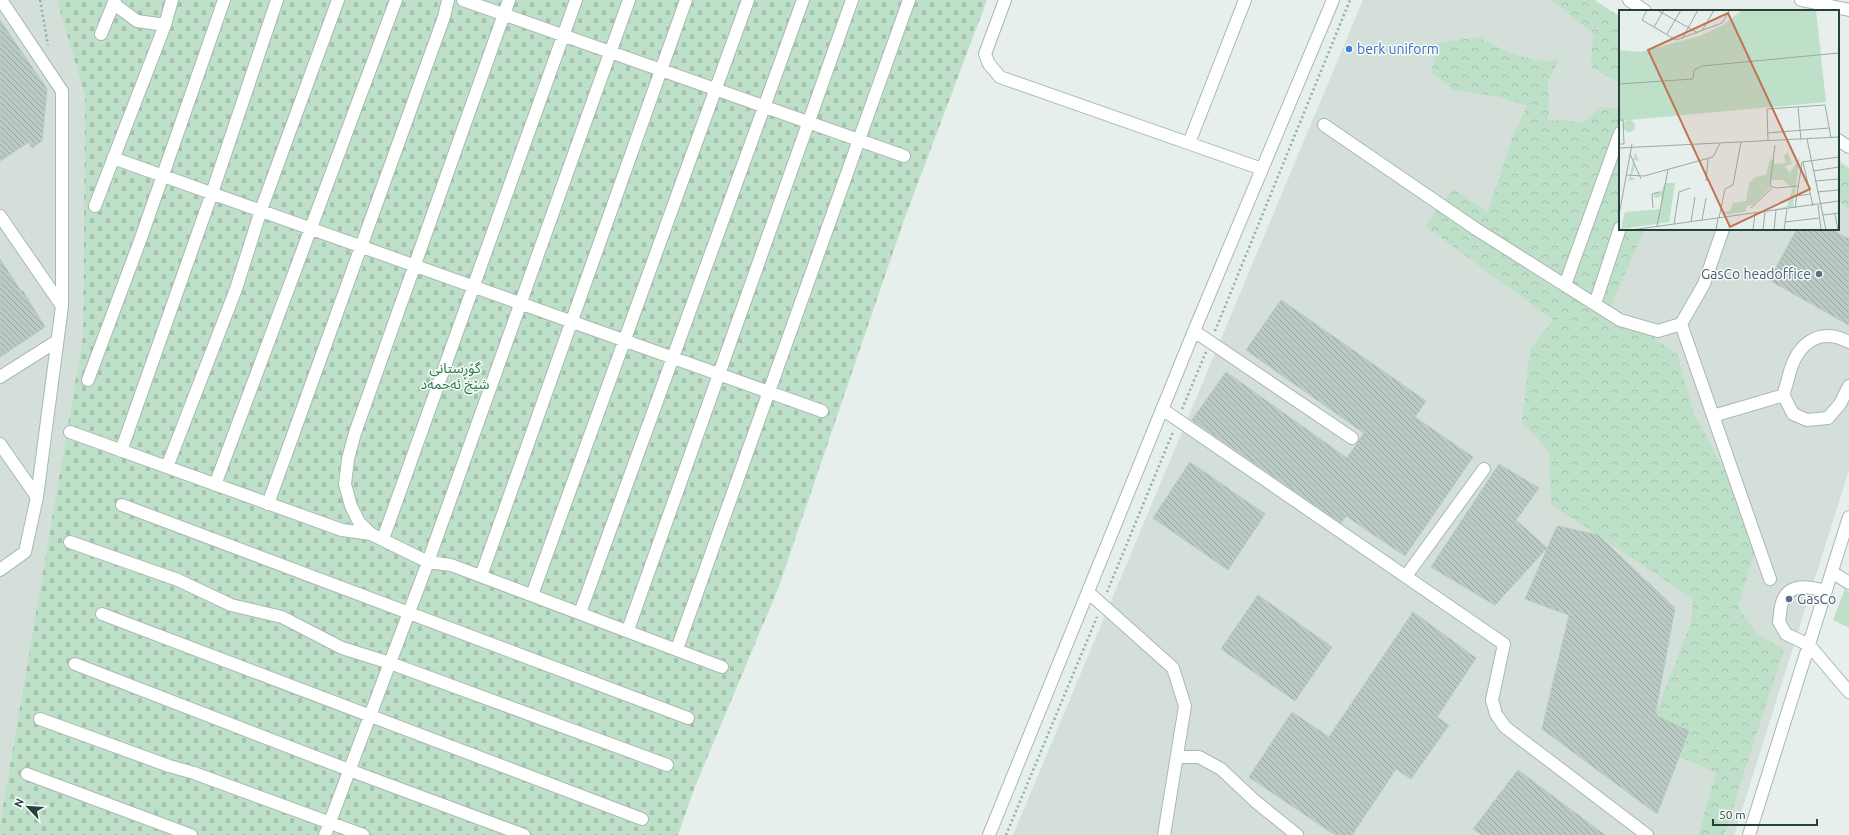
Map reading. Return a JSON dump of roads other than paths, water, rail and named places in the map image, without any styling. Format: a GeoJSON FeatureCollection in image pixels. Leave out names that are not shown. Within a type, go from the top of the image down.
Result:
{"type":"FeatureCollection","features":[{"type":"Feature","properties":{"kind":"street"},"geometry":{"type":"LineString","coordinates":[[0,570],[25,552],[37,497],[62,306],[62,92],[1,0]]}},
{"type":"Feature","properties":{"kind":"street"},"geometry":{"type":"LineString","coordinates":[[95,206],[165,25],[172,0]]}},
{"type":"Feature","properties":{"kind":"street"},"geometry":{"type":"LineString","coordinates":[[88,380],[163,175],[224,0]]}},
{"type":"Feature","properties":{"kind":"street"},"geometry":{"type":"LineString","coordinates":[[121,450],[212,193],[277,0]]}},
{"type":"Feature","properties":{"kind":"street"},"geometry":{"type":"LineString","coordinates":[[167,467],[236,289],[261,210],[338,0]]}},
{"type":"Feature","properties":{"kind":"street"},"geometry":{"type":"LineString","coordinates":[[215,484],[396,0]]}},
{"type":"Feature","properties":{"kind":"street"},"geometry":{"type":"LineString","coordinates":[[268,504],[444,17],[448,0]]}},
{"type":"Feature","properties":{"kind":"street"},"geometry":{"type":"LineString","coordinates":[[463,0],[904,156]]}},
{"type":"Feature","properties":{"kind":"street"},"geometry":{"type":"LineString","coordinates":[[371,534],[359,522],[351,506],[345,484],[348,459],[355,433],[508,0]]}},
{"type":"Feature","properties":{"kind":"street"},"geometry":{"type":"LineString","coordinates":[[383,539],[576,0]]}},
{"type":"Feature","properties":{"kind":"street"},"geometry":{"type":"LineString","coordinates":[[325,835],[428,562],[629,0]]}},
{"type":"Feature","properties":{"kind":"street"},"geometry":{"type":"LineString","coordinates":[[481,576],[686,0]]}},
{"type":"Feature","properties":{"kind":"street"},"geometry":{"type":"LineString","coordinates":[[532,595],[748,0]]}},
{"type":"Feature","properties":{"kind":"street"},"geometry":{"type":"LineString","coordinates":[[580,613],[803,0]]}},
{"type":"Feature","properties":{"kind":"street"},"geometry":{"type":"LineString","coordinates":[[628,630],[852,0]]}},
{"type":"Feature","properties":{"kind":"street"},"geometry":{"type":"LineString","coordinates":[[677,650],[909,0]]}},
{"type":"Feature","properties":{"kind":"street"},"geometry":{"type":"LineString","coordinates":[[1005,0],[986,54],[989,64],[1000,77],[1262,169]]}},
{"type":"Feature","properties":{"kind":"street"},"geometry":{"type":"LineString","coordinates":[[1189,143],[1245,0]]}},
{"type":"Feature","properties":{"kind":"street"},"geometry":{"type":"LineString","coordinates":[[989,835],[1194,331],[1333,0]]}},
{"type":"Feature","properties":{"kind":"street"},"geometry":{"type":"LineString","coordinates":[[1629,0],[1644,10]]}},
{"type":"Feature","properties":{"kind":"street"},"geometry":{"type":"LineString","coordinates":[[1801,0],[1849,10]]}},
{"type":"Feature","properties":{"kind":"street"},"geometry":{"type":"LineString","coordinates":[[101,34],[114,2],[137,21],[165,25]]}},
{"type":"Feature","properties":{"kind":"street"},"geometry":{"type":"LineString","coordinates":[[1324,125],[1476,229],[1620,320],[1658,331],[1681,324],[1704,284],[1723,230]]}},
{"type":"Feature","properties":{"kind":"street"},"geometry":{"type":"LineString","coordinates":[[1564,285],[1619,136]]}},
{"type":"Feature","properties":{"kind":"street"},"geometry":{"type":"LineString","coordinates":[[113,158],[822,411]]}},
{"type":"Feature","properties":{"kind":"street"},"geometry":{"type":"LineString","coordinates":[[0,216],[62,306]]}},
{"type":"Feature","properties":{"kind":"street"},"geometry":{"type":"LineString","coordinates":[[1595,304],[1619,230]]}},
{"type":"Feature","properties":{"kind":"street"},"geometry":{"type":"LineString","coordinates":[[1681,324],[1770,579]]}},
{"type":"Feature","properties":{"kind":"street"},"geometry":{"type":"LineString","coordinates":[[1194,331],[1352,438]]}},
{"type":"Feature","properties":{"kind":"street"},"geometry":{"type":"LineString","coordinates":[[1849,342],[1836,336],[1818,337],[1803,346],[1790,369],[1784,395],[1793,414],[1807,420],[1828,418],[1840,404],[1849,386]]}},
{"type":"Feature","properties":{"kind":"street"},"geometry":{"type":"LineString","coordinates":[[0,377],[57,341]]}},
{"type":"Feature","properties":{"kind":"street"},"geometry":{"type":"LineString","coordinates":[[1713,416],[1784,395]]}},
{"type":"Feature","properties":{"kind":"street"},"geometry":{"type":"LineString","coordinates":[[1162,409],[1504,644],[1492,700],[1496,714],[1505,728],[1647,835]]}},
{"type":"Feature","properties":{"kind":"street"},"geometry":{"type":"LineString","coordinates":[[70,432],[342,530],[371,534],[428,562],[451,565],[628,630],[722,667]]}},
{"type":"Feature","properties":{"kind":"street"},"geometry":{"type":"LineString","coordinates":[[0,444],[37,497]]}},
{"type":"Feature","properties":{"kind":"street"},"geometry":{"type":"LineString","coordinates":[[1406,576],[1484,469]]}},
{"type":"Feature","properties":{"kind":"street"},"geometry":{"type":"LineString","coordinates":[[122,506],[688,718]]}},
{"type":"Feature","properties":{"kind":"street"},"geometry":{"type":"LineString","coordinates":[[1749,835],[1849,517]]}},
{"type":"Feature","properties":{"kind":"street"},"geometry":{"type":"LineString","coordinates":[[70,542],[178,580],[231,605],[282,617],[342,648],[390,663],[667,765]]}},
{"type":"Feature","properties":{"kind":"street"},"geometry":{"type":"LineString","coordinates":[[1832,572],[1849,583]]}},
{"type":"Feature","properties":{"kind":"street"},"geometry":{"type":"LineString","coordinates":[[1826,591],[1809,586],[1794,589],[1783,600],[1779,622],[1786,634],[1809,645],[1849,692]]}},
{"type":"Feature","properties":{"kind":"street"},"geometry":{"type":"LineString","coordinates":[[1088,592],[1174,668],[1185,706],[1164,835]]}},
{"type":"Feature","properties":{"kind":"street"},"geometry":{"type":"LineString","coordinates":[[102,614],[642,819]]}},
{"type":"Feature","properties":{"kind":"street"},"geometry":{"type":"LineString","coordinates":[[75,664],[349,770],[524,835]]}},
{"type":"Feature","properties":{"kind":"street"},"geometry":{"type":"LineString","coordinates":[[40,719],[363,835]]}},
{"type":"Feature","properties":{"kind":"street"},"geometry":{"type":"LineString","coordinates":[[1176,757],[1199,757],[1221,770],[1297,835]]}},
{"type":"Feature","properties":{"kind":"street"},"geometry":{"type":"LineString","coordinates":[[27,774],[191,835]]}},
{"type":"Feature","properties":{"kind":"place","name":"berk uniform"},"geometry":{"type":"Point","coordinates":[1349,49]}},
{"type":"Feature","properties":{"kind":"place","name":"GasCo headoffice"},"geometry":{"type":"Point","coordinates":[1819,274]}},
{"type":"Feature","properties":{"kind":"place","name":"GasCo"},"geometry":{"type":"Point","coordinates":[1789,599]}},
{"type":"Feature","properties":{"kind":"park label","name":"گۆڕستانی شێخ ئەحمەد"},"geometry":{"type":"Point","coordinates":[455,376]}}]}
